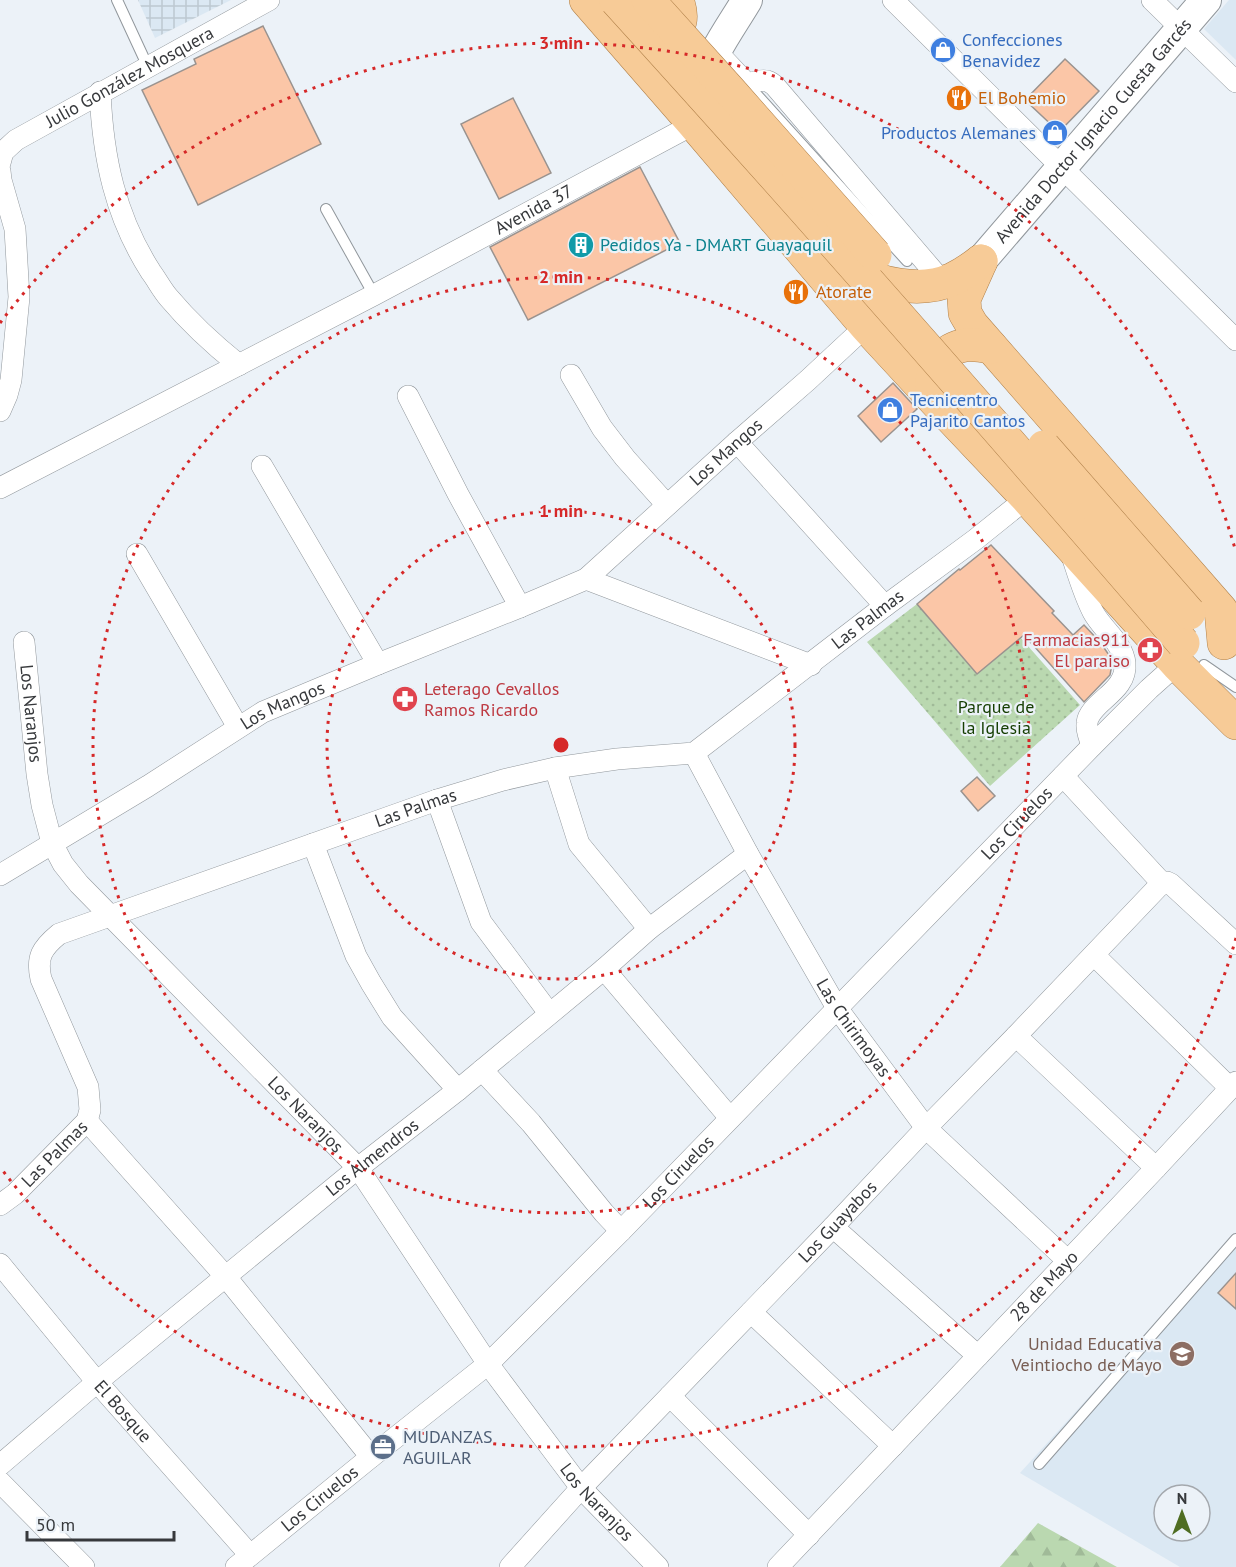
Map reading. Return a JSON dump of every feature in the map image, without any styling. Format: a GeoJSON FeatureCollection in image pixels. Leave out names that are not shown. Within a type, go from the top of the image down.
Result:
{"type":"FeatureCollection","features":[{"type":"Feature","properties":{"kind":"main road"},"geometry":{"type":"LineString","coordinates":[[586,0],[866,326],[1067,543],[1202,647]]}},
{"type":"Feature","properties":{"kind":"main road"},"geometry":{"type":"LineString","coordinates":[[616,0],[704,96],[998,429],[1202,647],[1236,723]]}},
{"type":"Feature","properties":{"kind":"main road"},"geometry":{"type":"LineString","coordinates":[[648,0],[731,92],[1202,647],[1236,698]]}},
{"type":"Feature","properties":{"kind":"main road"},"geometry":{"type":"LineString","coordinates":[[626,46],[642,51],[653,49],[675,32],[682,14],[677,0]]}},
{"type":"Feature","properties":{"kind":"main road"},"geometry":{"type":"LineString","coordinates":[[694,124],[713,74],[747,0]]}},
{"type":"Feature","properties":{"kind":"main road","name":"Avenida Doctor Ignacio Cuesta Garcés"},"geometry":{"type":"LineString","coordinates":[[981,261],[1206,0]]}},
{"type":"Feature","properties":{"kind":"main road"},"geometry":{"type":"LineString","coordinates":[[713,74],[868,264],[900,272],[926,286],[951,280],[981,261]]}},
{"type":"Feature","properties":{"kind":"main road"},"geometry":{"type":"LineString","coordinates":[[793,240],[871,278],[900,272]]}},
{"type":"Feature","properties":{"kind":"main road"},"geometry":{"type":"LineString","coordinates":[[981,261],[964,299],[965,313],[990,347],[1221,610],[1202,647]]}},
{"type":"Feature","properties":{"kind":"main road"},"geometry":{"type":"LineString","coordinates":[[938,405],[932,379],[942,356],[962,346],[990,347]]}},
{"type":"Feature","properties":{"kind":"street","name":"Julio González Mosquera"},"geometry":{"type":"LineString","coordinates":[[0,164],[3,152],[16,140],[148,67],[245,7],[269,0]]}},
{"type":"Feature","properties":{"kind":"street"},"geometry":{"type":"LineString","coordinates":[[893,0],[1236,339]]}},
{"type":"Feature","properties":{"kind":"street"},"geometry":{"type":"LineString","coordinates":[[1152,0],[1236,82]]}},
{"type":"Feature","properties":{"kind":"street"},"geometry":{"type":"LineString","coordinates":[[713,74],[748,85],[762,80],[769,81],[775,86],[934,272]]}},
{"type":"Feature","properties":{"kind":"street"},"geometry":{"type":"LineString","coordinates":[[713,74],[748,85]]}},
{"type":"Feature","properties":{"kind":"street"},"geometry":{"type":"LineString","coordinates":[[100,92],[101,125],[108,167],[116,200],[131,236],[145,263],[168,297],[239,365]]}},
{"type":"Feature","properties":{"kind":"street","name":"Avenida 37"},"geometry":{"type":"LineString","coordinates":[[0,488],[374,296],[694,124]]}},
{"type":"Feature","properties":{"kind":"street"},"geometry":{"type":"LineString","coordinates":[[0,171],[15,229],[19,297],[10,380],[0,411]]}},
{"type":"Feature","properties":{"kind":"street","name":"Los Mangos"},"geometry":{"type":"LineString","coordinates":[[0,875],[148,786],[263,712],[586,579],[866,326]]}},
{"type":"Feature","properties":{"kind":"street"},"geometry":{"type":"LineString","coordinates":[[571,375],[602,428],[667,505]]}},
{"type":"Feature","properties":{"kind":"street"},"geometry":{"type":"LineString","coordinates":[[408,396],[520,607]]}},
{"type":"Feature","properties":{"kind":"street"},"geometry":{"type":"LineString","coordinates":[[737,442],[885,606]]}},
{"type":"Feature","properties":{"kind":"street"},"geometry":{"type":"LineString","coordinates":[[262,466],[378,664]]}},
{"type":"Feature","properties":{"kind":"street","name":"Las Palmas"},"geometry":{"type":"LineString","coordinates":[[0,1205],[15,1194],[87,1121],[90,1110],[88,1088],[38,968],[40,956],[47,944],[59,934],[437,800],[503,780],[555,768],[617,759],[694,753],[1027,498]]}},
{"type":"Feature","properties":{"kind":"street"},"geometry":{"type":"LineString","coordinates":[[1067,543],[1094,615],[1118,646],[1125,663],[1125,671],[1120,683],[1093,711],[1086,723],[1092,746]]}},
{"type":"Feature","properties":{"kind":"street"},"geometry":{"type":"LineString","coordinates":[[138,554],[238,727]]}},
{"type":"Feature","properties":{"kind":"street"},"geometry":{"type":"LineString","coordinates":[[586,579],[811,665]]}},
{"type":"Feature","properties":{"kind":"street","name":"Los Naranjos"},"geometry":{"type":"LineString","coordinates":[[24,642],[42,805],[52,843],[63,864],[111,917],[358,1168],[488,1364],[581,1488],[658,1567]]}},
{"type":"Feature","properties":{"kind":"street","name":"Los Ciruelos"},"geometry":{"type":"LineString","coordinates":[[243,1561],[488,1364],[621,1231],[1149,688],[1202,647]]}},
{"type":"Feature","properties":{"kind":"street","name":"Las Chirimoyas"},"geometry":{"type":"LineString","coordinates":[[694,753],[748,854],[837,1008],[926,1128],[1068,1262]]}},
{"type":"Feature","properties":{"kind":"street"},"geometry":{"type":"LineString","coordinates":[[555,768],[579,844],[650,929]]}},
{"type":"Feature","properties":{"kind":"street"},"geometry":{"type":"LineString","coordinates":[[1063,776],[1164,883],[1171,884],[1236,944]]}},
{"type":"Feature","properties":{"kind":"street"},"geometry":{"type":"LineString","coordinates":[[437,800],[482,922],[549,1013]]}},
{"type":"Feature","properties":{"kind":"street"},"geometry":{"type":"LineString","coordinates":[[313,844],[356,956],[370,983],[392,1017],[458,1090]]}},
{"type":"Feature","properties":{"kind":"street","name":"Los Almendros"},"geometry":{"type":"LineString","coordinates":[[0,1465],[97,1382],[358,1168],[458,1090],[650,929],[748,854]]}},
{"type":"Feature","properties":{"kind":"street","name":"Los Guayabos"},"geometry":{"type":"LineString","coordinates":[[510,1567],[581,1488],[1164,883]]}},
{"type":"Feature","properties":{"kind":"street"},"geometry":{"type":"LineString","coordinates":[[1094,956],[1233,1085]]}},
{"type":"Feature","properties":{"kind":"street"},"geometry":{"type":"LineString","coordinates":[[604,969],[730,1119]]}},
{"type":"Feature","properties":{"kind":"street"},"geometry":{"type":"LineString","coordinates":[[1016,1036],[1156,1168]]}},
{"type":"Feature","properties":{"kind":"street"},"geometry":{"type":"LineString","coordinates":[[482,1070],[531,1123],[621,1231]]}},
{"type":"Feature","properties":{"kind":"street","name":"28 de Mayo"},"geometry":{"type":"LineString","coordinates":[[778,1567],[1233,1085]]}},
{"type":"Feature","properties":{"kind":"street"},"geometry":{"type":"LineString","coordinates":[[87,1121],[226,1277],[371,1456]]}},
{"type":"Feature","properties":{"kind":"street"},"geometry":{"type":"LineString","coordinates":[[833,1227],[978,1356]]}},
{"type":"Feature","properties":{"kind":"street","name":"El Bosque"},"geometry":{"type":"LineString","coordinates":[[0,1264],[243,1561]]}},
{"type":"Feature","properties":{"kind":"street"},"geometry":{"type":"LineString","coordinates":[[751,1312],[893,1446]]}},
{"type":"Feature","properties":{"kind":"street"},"geometry":{"type":"LineString","coordinates":[[670,1396],[809,1535]]}},
{"type":"Feature","properties":{"kind":"street"},"geometry":{"type":"LineString","coordinates":[[0,1482],[84,1567]]}},
{"type":"Feature","properties":{"kind":"lane"},"geometry":{"type":"LineString","coordinates":[[117,0],[148,67]]}},
{"type":"Feature","properties":{"kind":"lane"},"geometry":{"type":"LineString","coordinates":[[748,85],[900,272]]}},
{"type":"Feature","properties":{"kind":"lane"},"geometry":{"type":"LineString","coordinates":[[326,209],[374,296]]}},
{"type":"Feature","properties":{"kind":"lane"},"geometry":{"type":"LineString","coordinates":[[1202,647],[1236,687]]}},
{"type":"Feature","properties":{"kind":"lane"},"geometry":{"type":"LineString","coordinates":[[1039,1464],[1236,1239]]}},
{"type":"Feature","properties":{"kind":"shaded area"},"geometry":{"type":"Polygon","coordinates":[[[138,0],[231,0],[155,38],[138,0]]]}},
{"type":"Feature","properties":{"kind":"shaded area"},"geometry":{"type":"Polygon","coordinates":[[[1229,0],[1236,0],[1236,60],[1204,29],[1229,0]]]}},
{"type":"Feature","properties":{"kind":"shaded area","name":"Unidad Educativa Veintiocho de Mayo"},"geometry":{"type":"Polygon","coordinates":[[[1236,1235],[1236,1567],[1180,1567],[1020,1473],[1236,1235]]]}},
{"type":"Feature","properties":{"kind":"green space","name":"Parque de la Iglesia"},"geometry":{"type":"Polygon","coordinates":[[[917,604],[977,674],[1020,637],[1080,705],[990,786],[867,642],[917,604]]]}},
{"type":"Feature","properties":{"kind":"green space"},"geometry":{"type":"Polygon","coordinates":[[[1038,1523],[1117,1567],[1000,1567],[1038,1523]]]}},
{"type":"Feature","properties":{"kind":"building"},"geometry":{"type":"Polygon","coordinates":[[[263,26],[321,144],[198,205],[142,90],[196,64],[194,59],[263,26]]]}},
{"type":"Feature","properties":{"kind":"building"},"geometry":{"type":"Polygon","coordinates":[[[1065,59],[1099,91],[1059,132],[1025,100],[1065,59]]]}},
{"type":"Feature","properties":{"kind":"building"},"geometry":{"type":"Polygon","coordinates":[[[513,98],[551,173],[499,199],[461,124],[513,98]]]}},
{"type":"Feature","properties":{"kind":"building"},"geometry":{"type":"Polygon","coordinates":[[[640,167],[680,243],[528,320],[490,247],[640,167]]]}},
{"type":"Feature","properties":{"kind":"building","name":"Tecnicentro Pajarito Cantos"},"geometry":{"type":"Polygon","coordinates":[[[893,383],[917,409],[881,442],[858,416],[893,383]]]}},
{"type":"Feature","properties":{"kind":"building"},"geometry":{"type":"Polygon","coordinates":[[[991,545],[1054,611],[1052,613],[1073,635],[1084,625],[1109,655],[1112,664],[1110,675],[1084,702],[1024,635],[977,674],[917,604],[991,545]]]}},
{"type":"Feature","properties":{"kind":"building"},"geometry":{"type":"Polygon","coordinates":[[[977,777],[995,796],[978,811],[961,791],[977,777]]]}},
{"type":"Feature","properties":{"kind":"building"},"geometry":{"type":"Polygon","coordinates":[[[1236,1273],[1236,1309],[1218,1293],[1236,1273]]]}},
{"type":"Feature","properties":{"kind":"place","name":"Confecciones Benavidez"},"geometry":{"type":"Point","coordinates":[943,50]}},
{"type":"Feature","properties":{"kind":"place","name":"El Bohemio"},"geometry":{"type":"Point","coordinates":[959,98]}},
{"type":"Feature","properties":{"kind":"place","name":"Productos Alemanes"},"geometry":{"type":"Point","coordinates":[1055,133]}},
{"type":"Feature","properties":{"kind":"place","name":"Pedidos Ya - DMART Guayaquil"},"geometry":{"type":"Point","coordinates":[581,245]}},
{"type":"Feature","properties":{"kind":"place","name":"Atorate"},"geometry":{"type":"Point","coordinates":[796,292]}},
{"type":"Feature","properties":{"kind":"place","name":"Tecnicentro Pajarito Cantos"},"geometry":{"type":"Point","coordinates":[890,410]}},
{"type":"Feature","properties":{"kind":"place","name":"Farmacias911 El paraiso"},"geometry":{"type":"Point","coordinates":[1150,650]}},
{"type":"Feature","properties":{"kind":"place","name":"Leterago Cevallos Ramos Ricardo"},"geometry":{"type":"Point","coordinates":[405,699]}},
{"type":"Feature","properties":{"kind":"place","name":"Unidad Educativa Veintiocho de Mayo"},"geometry":{"type":"Point","coordinates":[1182,1354]}},
{"type":"Feature","properties":{"kind":"place","name":"MUDANZAS AGUILAR"},"geometry":{"type":"Point","coordinates":[383,1447]}}]}
